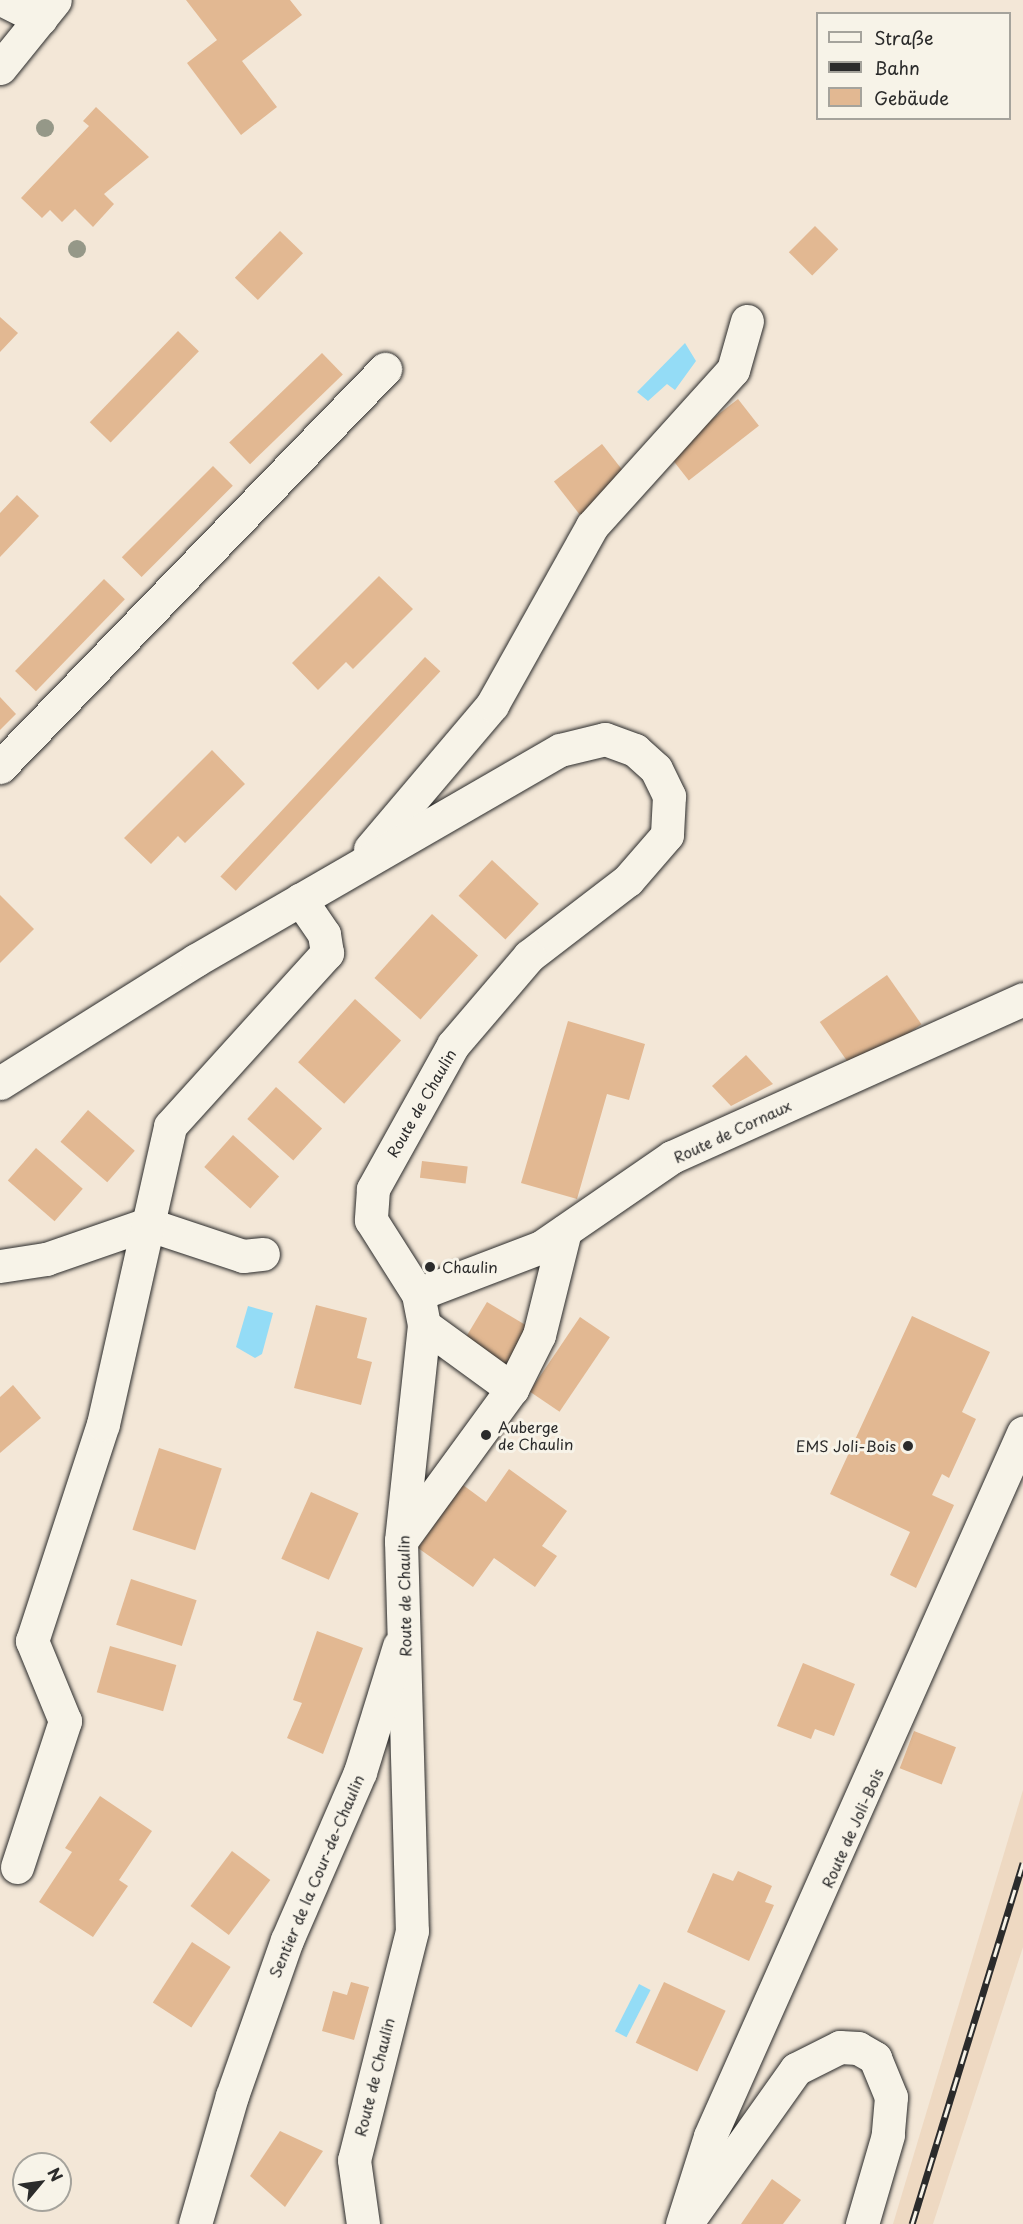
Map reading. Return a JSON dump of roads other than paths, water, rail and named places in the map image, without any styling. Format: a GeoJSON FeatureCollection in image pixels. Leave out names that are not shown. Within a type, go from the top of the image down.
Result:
{"type":"FeatureCollection","features":[{"type":"Feature","properties":{"kind":"street"},"geometry":{"type":"LineString","coordinates":[[0,68],[48,9],[3,0]]}},
{"type":"Feature","properties":{"kind":"street"},"geometry":{"type":"LineString","coordinates":[[356,866],[492,705],[592,526],[733,370],[747,321]]}},
{"type":"Feature","properties":{"kind":"street"},"geometry":{"type":"LineString","coordinates":[[0,767],[385,369]]}},
{"type":"Feature","properties":{"kind":"street","name":"Route de Chaulin"},"geometry":{"type":"LineString","coordinates":[[0,1083],[300,899],[560,750],[605,739],[635,750],[656,769],[669,796],[666,835],[628,880],[530,956],[453,1045],[373,1189],[370,1220],[421,1309],[401,1541],[412,1931],[354,2160],[363,2224]]}},
{"type":"Feature","properties":{"kind":"street"},"geometry":{"type":"LineString","coordinates":[[17,1867],[64,1721],[32,1641],[103,1424],[170,1126],[179,1110],[327,953],[324,934],[300,899]]}},
{"type":"Feature","properties":{"kind":"street","name":"Route de Cornaux"},"geometry":{"type":"LineString","coordinates":[[421,1309],[473,1277],[565,1231],[672,1157],[1023,999]]}},
{"type":"Feature","properties":{"kind":"street"},"geometry":{"type":"LineString","coordinates":[[0,1266],[46,1260],[147,1224],[243,1256],[263,1254]]}},
{"type":"Feature","properties":{"kind":"street"},"geometry":{"type":"LineString","coordinates":[[401,1541],[512,1389],[539,1335],[565,1231]]}},
{"type":"Feature","properties":{"kind":"street"},"geometry":{"type":"LineString","coordinates":[[421,1309],[512,1389]]}},
{"type":"Feature","properties":{"kind":"street","name":"Route de Joli-Bois"},"geometry":{"type":"LineString","coordinates":[[684,2224],[710,2136],[1023,1433]]}},
{"type":"Feature","properties":{"kind":"street","name":"Sentier de la Cour-de-Chaulin"},"geometry":{"type":"LineString","coordinates":[[195,2224],[267,1996],[360,1772],[405,1631]]}},
{"type":"Feature","properties":{"kind":"street"},"geometry":{"type":"LineString","coordinates":[[684,2224],[796,2069],[840,2047],[858,2048],[875,2058],[891,2097],[888,2135],[862,2224]]}},
{"type":"Feature","properties":{"kind":"water"},"geometry":{"type":"Polygon","coordinates":[[[685,343],[696,361],[675,390],[667,384],[648,401],[637,392],[685,343]]]}},
{"type":"Feature","properties":{"kind":"water"},"geometry":{"type":"Polygon","coordinates":[[[248,1306],[273,1313],[262,1354],[255,1358],[236,1347],[248,1306]]]}},
{"type":"Feature","properties":{"kind":"water"},"geometry":{"type":"Polygon","coordinates":[[[639,1984],[651,1990],[627,2037],[615,2031],[639,1984]]]}},
{"type":"Feature","properties":{"kind":"railway"},"geometry":{"type":"LineString","coordinates":[[912,2224],[1023,1863]]}},
{"type":"Feature","properties":{"kind":"place","name":"Chaulin"},"geometry":{"type":"Point","coordinates":[430,1267]}},
{"type":"Feature","properties":{"kind":"place","name":"Auberge de Chaulin"},"geometry":{"type":"Point","coordinates":[486,1435]}},
{"type":"Feature","properties":{"kind":"place","name":"EMS Joli-Bois"},"geometry":{"type":"Point","coordinates":[908,1446]}}]}
